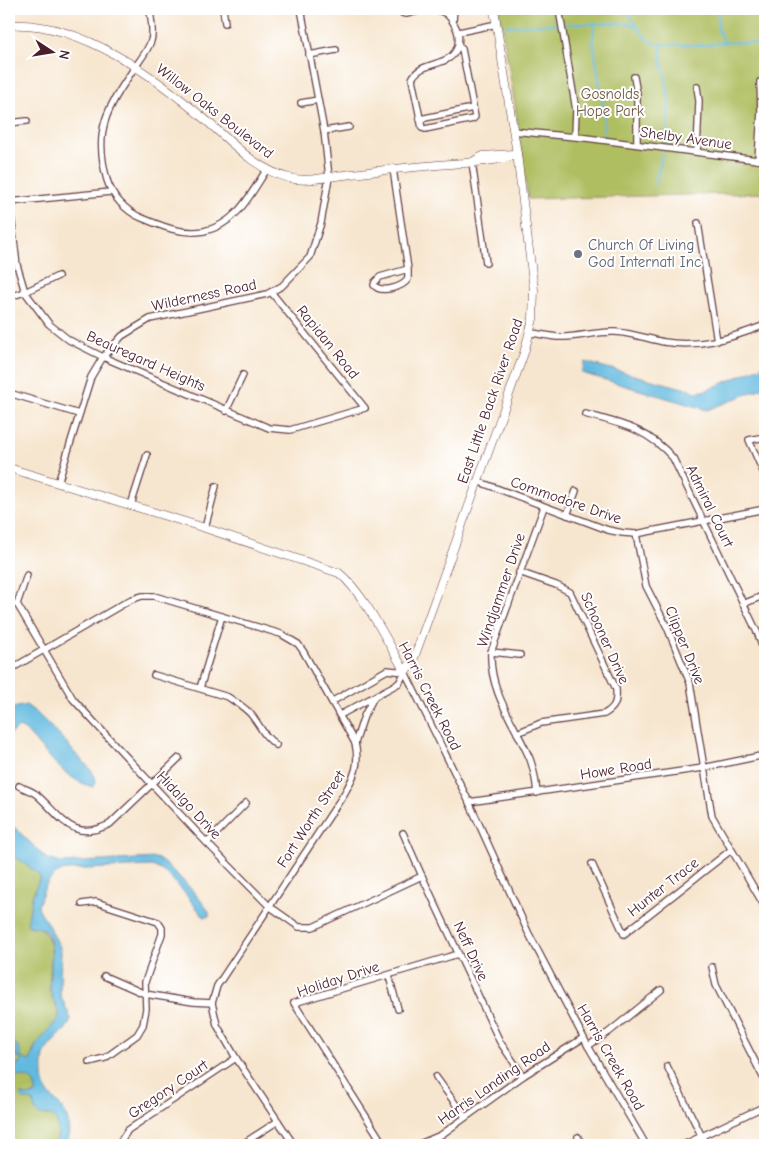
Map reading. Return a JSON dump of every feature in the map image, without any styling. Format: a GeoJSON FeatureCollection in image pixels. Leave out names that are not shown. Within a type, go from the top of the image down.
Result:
{"type":"FeatureCollection","features":[{"type":"Feature","properties":{"kind":"street"},"geometry":{"type":"LineString","coordinates":[[223,9],[225,23]]}},
{"type":"Feature","properties":{"kind":"street","name":"Wilderness Road"},"geometry":{"type":"LineString","coordinates":[[58,483],[91,377],[103,357],[122,336],[150,319],[267,294],[282,286],[310,257],[321,223],[329,177],[324,131],[301,9]]}},
{"type":"Feature","properties":{"kind":"street"},"geometry":{"type":"LineString","coordinates":[[400,9],[402,13],[406,14],[426,9]]}},
{"type":"Feature","properties":{"kind":"street"},"geometry":{"type":"LineString","coordinates":[[431,9],[445,12],[452,21],[459,32],[458,46],[449,60],[421,69],[412,79],[422,128],[425,129],[475,117],[462,50],[458,46]]}},
{"type":"Feature","properties":{"kind":"street"},"geometry":{"type":"LineString","coordinates":[[452,21],[454,9]]}},
{"type":"Feature","properties":{"kind":"street","name":"East Little Back River Road"},"geometry":{"type":"LineString","coordinates":[[340,715],[399,683],[414,658],[531,333],[535,306],[534,290],[517,154],[494,9]]}},
{"type":"Feature","properties":{"kind":"street"},"geometry":{"type":"LineString","coordinates":[[559,9],[576,110],[575,136]]}},
{"type":"Feature","properties":{"kind":"street"},"geometry":{"type":"LineString","coordinates":[[150,11],[152,38],[146,52],[111,103],[104,126],[101,150],[111,192],[136,216],[164,227],[187,232],[202,231],[218,227],[234,216],[246,202],[267,169]]}},
{"type":"Feature","properties":{"kind":"street"},"geometry":{"type":"LineString","coordinates":[[459,32],[497,24]]}},
{"type":"Feature","properties":{"kind":"street","name":"Willow Oaks Boulevard"},"geometry":{"type":"LineString","coordinates":[[9,25],[36,26],[73,35],[107,50],[169,91],[239,149],[267,169],[280,175],[307,180],[393,169],[505,159],[517,154]]}},
{"type":"Feature","properties":{"kind":"street"},"geometry":{"type":"LineString","coordinates":[[309,55],[336,50]]}},
{"type":"Feature","properties":{"kind":"street"},"geometry":{"type":"LineString","coordinates":[[634,77],[637,94],[636,144]]}},
{"type":"Feature","properties":{"kind":"street"},"geometry":{"type":"LineString","coordinates":[[758,160],[761,111],[760,82]]}},
{"type":"Feature","properties":{"kind":"street"},"geometry":{"type":"LineString","coordinates":[[697,87],[699,101],[697,152]]}},
{"type":"Feature","properties":{"kind":"street"},"geometry":{"type":"LineString","coordinates":[[301,103],[318,100]]}},
{"type":"Feature","properties":{"kind":"street"},"geometry":{"type":"LineString","coordinates":[[420,119],[473,108]]}},
{"type":"Feature","properties":{"kind":"street"},"geometry":{"type":"LineString","coordinates":[[9,123],[27,121]]}},
{"type":"Feature","properties":{"kind":"street"},"geometry":{"type":"LineString","coordinates":[[324,131],[349,126]]}},
{"type":"Feature","properties":{"kind":"street","name":"Shelby Avenue"},"geometry":{"type":"LineString","coordinates":[[513,131],[575,136],[765,161]]}},
{"type":"Feature","properties":{"kind":"street"},"geometry":{"type":"LineString","coordinates":[[472,162],[486,263]]}},
{"type":"Feature","properties":{"kind":"street"},"geometry":{"type":"LineString","coordinates":[[393,169],[408,269],[408,279],[403,284],[383,290],[374,285],[380,277],[408,269]]}},
{"type":"Feature","properties":{"kind":"street"},"geometry":{"type":"LineString","coordinates":[[9,201],[111,192]]}},
{"type":"Feature","properties":{"kind":"street","name":"Beauregard Heights"},"geometry":{"type":"LineString","coordinates":[[9,201],[17,265],[25,292],[49,324],[69,340],[103,357],[269,428],[290,430],[365,408]]}},
{"type":"Feature","properties":{"kind":"street"},"geometry":{"type":"LineString","coordinates":[[698,223],[717,341]]}},
{"type":"Feature","properties":{"kind":"street"},"geometry":{"type":"LineString","coordinates":[[9,297],[25,292],[58,276]]}},
{"type":"Feature","properties":{"kind":"street","name":"Rapidan Road"},"geometry":{"type":"LineString","coordinates":[[271,292],[365,408]]}},
{"type":"Feature","properties":{"kind":"street"},"geometry":{"type":"LineString","coordinates":[[531,333],[558,337],[615,332],[677,344],[696,344],[738,336],[765,325]]}},
{"type":"Feature","properties":{"kind":"street"},"geometry":{"type":"LineString","coordinates":[[226,411],[243,375]]}},
{"type":"Feature","properties":{"kind":"street"},"geometry":{"type":"LineString","coordinates":[[9,393],[79,414]]}},
{"type":"Feature","properties":{"kind":"street","name":"Admiral Court"},"geometry":{"type":"LineString","coordinates":[[585,414],[629,426],[652,438],[672,458],[758,634],[765,656]]}},
{"type":"Feature","properties":{"kind":"street"},"geometry":{"type":"LineString","coordinates":[[765,437],[749,440],[765,476]]}},
{"type":"Feature","properties":{"kind":"street"},"geometry":{"type":"LineString","coordinates":[[131,505],[147,455]]}},
{"type":"Feature","properties":{"kind":"street","name":"Harris Creek Road"},"geometry":{"type":"LineString","coordinates":[[9,468],[205,528],[339,573],[349,581],[405,672],[469,802],[528,932],[583,1038],[646,1145]]}},
{"type":"Feature","properties":{"kind":"street","name":"Commodore Drive"},"geometry":{"type":"LineString","coordinates":[[478,481],[544,507],[623,534],[636,534],[765,509]]}},
{"type":"Feature","properties":{"kind":"street"},"geometry":{"type":"LineString","coordinates":[[205,528],[216,486]]}},
{"type":"Feature","properties":{"kind":"street"},"geometry":{"type":"LineString","coordinates":[[567,515],[576,490]]}},
{"type":"Feature","properties":{"kind":"street","name":"Windjammer Drive"},"geometry":{"type":"LineString","coordinates":[[537,793],[534,773],[494,682],[490,664],[491,652],[544,507]]}},
{"type":"Feature","properties":{"kind":"street","name":"Clipper Drive"},"geometry":{"type":"LineString","coordinates":[[636,534],[646,586],[667,628],[690,683],[712,816],[765,907]]}},
{"type":"Feature","properties":{"kind":"street","name":"Schooner Drive"},"geometry":{"type":"LineString","coordinates":[[517,733],[541,724],[604,714],[611,710],[616,703],[617,696],[616,689],[570,592],[519,572]]}},
{"type":"Feature","properties":{"kind":"street"},"geometry":{"type":"LineString","coordinates":[[9,604],[17,604],[28,575]]}},
{"type":"Feature","properties":{"kind":"street"},"geometry":{"type":"LineString","coordinates":[[743,604],[765,595]]}},
{"type":"Feature","properties":{"kind":"street","name":"Fort Worth Street"},"geometry":{"type":"LineString","coordinates":[[9,670],[130,600],[142,596],[154,596],[281,634],[298,644],[333,701],[355,743],[358,755],[357,767],[352,780],[217,986],[212,1002]]}},
{"type":"Feature","properties":{"kind":"street","name":"Hidalgo Drive"},"geometry":{"type":"LineString","coordinates":[[17,604],[74,699],[268,906],[299,927],[313,927],[422,876]]}},
{"type":"Feature","properties":{"kind":"street"},"geometry":{"type":"LineString","coordinates":[[200,688],[222,616]]}},
{"type":"Feature","properties":{"kind":"street"},"geometry":{"type":"LineString","coordinates":[[491,652],[520,655]]}},
{"type":"Feature","properties":{"kind":"street"},"geometry":{"type":"LineString","coordinates":[[333,701],[387,670],[405,672]]}},
{"type":"Feature","properties":{"kind":"street"},"geometry":{"type":"LineString","coordinates":[[154,675],[228,697],[238,703],[254,718],[264,736],[276,745]]}},
{"type":"Feature","properties":{"kind":"street"},"geometry":{"type":"LineString","coordinates":[[355,743],[364,716],[375,696]]}},
{"type":"Feature","properties":{"kind":"street","name":"Howe Road"},"geometry":{"type":"LineString","coordinates":[[469,802],[703,768],[765,755]]}},
{"type":"Feature","properties":{"kind":"street"},"geometry":{"type":"LineString","coordinates":[[19,786],[35,794],[74,830],[85,832],[98,830],[110,824],[153,785],[179,758]]}},
{"type":"Feature","properties":{"kind":"street"},"geometry":{"type":"LineString","coordinates":[[207,843],[246,803]]}},
{"type":"Feature","properties":{"kind":"street","name":"Neff Drive"},"geometry":{"type":"LineString","coordinates":[[403,833],[500,1042],[523,1076]]}},
{"type":"Feature","properties":{"kind":"street","name":"Hunter Trace"},"geometry":{"type":"LineString","coordinates":[[592,864],[624,934],[731,850]]}},
{"type":"Feature","properties":{"kind":"street"},"geometry":{"type":"LineString","coordinates":[[82,904],[96,902],[158,922],[162,928],[162,934],[144,982],[146,1009],[143,1025],[137,1035],[105,1058],[89,1062]]}},
{"type":"Feature","properties":{"kind":"street","name":"Holiday Drive"},"geometry":{"type":"LineString","coordinates":[[384,1145],[294,1004],[458,954]]}},
{"type":"Feature","properties":{"kind":"street"},"geometry":{"type":"LineString","coordinates":[[712,967],[716,985],[765,1081]]}},
{"type":"Feature","properties":{"kind":"street"},"geometry":{"type":"LineString","coordinates":[[104,976],[145,994],[193,1002],[212,1002],[217,1025],[236,1058],[294,1145]]}},
{"type":"Feature","properties":{"kind":"street"},"geometry":{"type":"LineString","coordinates":[[389,976],[398,1009]]}},
{"type":"Feature","properties":{"kind":"street"},"geometry":{"type":"LineString","coordinates":[[588,1046],[610,1032],[661,990]]}},
{"type":"Feature","properties":{"kind":"street","name":"Harris Landing Road"},"geometry":{"type":"LineString","coordinates":[[417,1145],[441,1135],[523,1076],[583,1038]]}},
{"type":"Feature","properties":{"kind":"street","name":"Gregory Court"},"geometry":{"type":"LineString","coordinates":[[118,1145],[128,1130],[236,1058]]}},
{"type":"Feature","properties":{"kind":"street"},"geometry":{"type":"LineString","coordinates":[[666,1066],[706,1145]]}},
{"type":"Feature","properties":{"kind":"street"},"geometry":{"type":"LineString","coordinates":[[436,1077],[465,1117]]}},
{"type":"Feature","properties":{"kind":"street"},"geometry":{"type":"LineString","coordinates":[[682,1145],[765,1106]]}},
{"type":"Feature","properties":{"kind":"street"},"geometry":{"type":"LineString","coordinates":[[241,1145],[278,1121]]}},
{"type":"Feature","properties":{"kind":"street"},"geometry":{"type":"LineString","coordinates":[[578,1137],[582,1145]]}},
{"type":"Feature","properties":{"kind":"green space","name":"Gosnolds Hope Park"},"geometry":{"type":"Polygon","coordinates":[[[499,9],[765,9],[765,193],[528,199],[499,9]]]}},
{"type":"Feature","properties":{"kind":"green space"},"geometry":{"type":"Polygon","coordinates":[[[9,831],[40,877],[32,897],[36,924],[44,932],[51,947],[50,990],[59,1016],[59,1019],[33,1050],[31,1061],[11,1076],[27,1077],[33,1082],[37,1093],[57,1123],[58,1137],[55,1145],[9,1145],[9,831]]]}},
{"type":"Feature","properties":{"kind":"water"},"geometry":{"type":"Polygon","coordinates":[[[585,362],[698,392],[707,390],[765,365],[765,387],[707,410],[582,373],[585,362]]]}},
{"type":"Feature","properties":{"kind":"water"},"geometry":{"type":"Polygon","coordinates":[[[26,705],[37,713],[68,744],[92,772],[96,783],[93,787],[73,778],[64,771],[25,730],[19,727],[9,735],[9,709],[26,705]]]}},
{"type":"Feature","properties":{"kind":"water"},"geometry":{"type":"Polygon","coordinates":[[[9,822],[46,858],[60,863],[156,858],[185,882],[209,912],[209,916],[203,916],[165,873],[151,866],[66,870],[55,875],[47,884],[38,907],[61,950],[60,994],[71,1019],[66,1029],[46,1051],[43,1060],[43,1076],[47,1090],[66,1114],[68,1145],[55,1145],[58,1130],[54,1118],[49,1115],[38,1114],[33,1101],[21,1097],[20,1094],[27,1096],[36,1094],[34,1083],[28,1078],[9,1076],[9,1065],[20,1064],[21,1061],[16,1056],[16,1051],[11,1044],[9,1030],[12,1041],[17,1045],[22,1058],[30,1061],[36,1045],[59,1016],[50,989],[52,956],[50,939],[41,928],[27,924],[32,897],[40,877],[9,852],[9,822]]]}},
{"type":"Feature","properties":{"kind":"waterway"},"geometry":{"type":"LineString","coordinates":[[625,9],[645,37],[655,44],[702,45],[729,42],[765,44]]}},
{"type":"Feature","properties":{"kind":"waterway"},"geometry":{"type":"LineString","coordinates":[[718,9],[718,29],[724,42]]}},
{"type":"Feature","properties":{"kind":"waterway"},"geometry":{"type":"LineString","coordinates":[[566,24],[623,23],[636,26]]}},
{"type":"Feature","properties":{"kind":"waterway"},"geometry":{"type":"LineString","coordinates":[[505,26],[557,24]]}},
{"type":"Feature","properties":{"kind":"waterway"},"geometry":{"type":"LineString","coordinates":[[594,24],[593,40],[603,106],[604,135]]}},
{"type":"Feature","properties":{"kind":"waterway"},"geometry":{"type":"LineString","coordinates":[[662,45],[661,60],[669,98],[666,143]]}},
{"type":"Feature","properties":{"kind":"waterway"},"geometry":{"type":"LineString","coordinates":[[655,185],[663,153]]}},
{"type":"Feature","properties":{"kind":"place","name":"Church Of Living God Internatl Inc"},"geometry":{"type":"Point","coordinates":[578,254]}}]}
